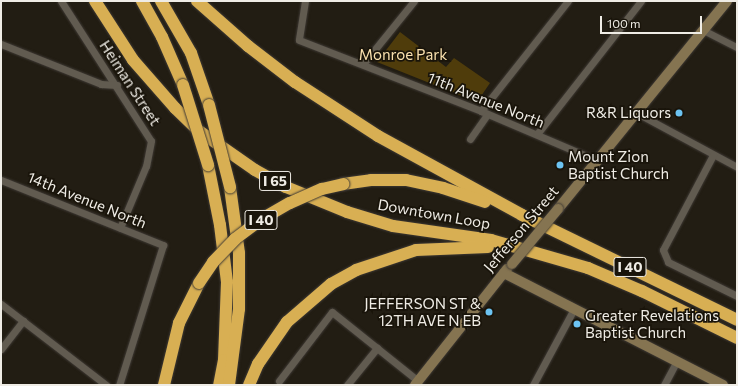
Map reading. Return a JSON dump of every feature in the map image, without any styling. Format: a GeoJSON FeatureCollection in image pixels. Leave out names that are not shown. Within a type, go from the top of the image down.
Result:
{"type":"FeatureCollection","features":[{"type":"Feature","properties":{"kind":"highway","name":"Downtown Loop"},"geometry":{"type":"LineString","coordinates":[[95,1],[133,60],[175,108],[199,131],[255,170],[286,187],[346,212],[393,226],[491,240],[588,268],[642,291],[737,338]]}},
{"type":"Feature","properties":{"kind":"highway"},"geometry":{"type":"LineString","coordinates":[[142,1],[162,37],[183,85],[208,165],[220,225],[227,282],[224,360],[220,385]]}},
{"type":"Feature","properties":{"kind":"highway"},"geometry":{"type":"LineString","coordinates":[[161,1],[191,53],[209,105],[230,187],[239,261],[239,309],[229,385]]}},
{"type":"Feature","properties":{"kind":"highway","name":"Downtown Loop"},"geometry":{"type":"LineString","coordinates":[[197,1],[248,46],[320,100],[397,147],[522,215],[737,320]]}},
{"type":"Feature","properties":{"kind":"highway","name":"I 40"},"geometry":{"type":"LineString","coordinates":[[164,385],[179,323],[199,283],[213,262],[234,239],[260,220],[290,203],[322,189],[342,184],[371,180],[406,180],[443,188],[522,215]]}},
{"type":"Feature","properties":{"kind":"highway"},"geometry":{"type":"LineString","coordinates":[[249,385],[258,364],[287,322],[331,284],[356,270],[416,250],[475,246],[521,249]]}},
{"type":"Feature","properties":{"kind":"main road","name":"Jefferson Street"},"geometry":{"type":"LineString","coordinates":[[417,383],[504,273],[727,1]]}},
{"type":"Feature","properties":{"kind":"main road"},"geometry":{"type":"LineString","coordinates":[[504,273],[723,385]]}},
{"type":"Feature","properties":{"kind":"street","name":"Heiman Street"},"geometry":{"type":"LineString","coordinates":[[60,1],[117,85],[151,141],[146,166],[120,228]]}},
{"type":"Feature","properties":{"kind":"street","name":"11th Avenue North"},"geometry":{"type":"LineString","coordinates":[[305,1],[298,40],[363,64],[537,134],[596,160]]}},
{"type":"Feature","properties":{"kind":"street"},"geometry":{"type":"LineString","coordinates":[[363,64],[414,1]]}},
{"type":"Feature","properties":{"kind":"street"},"geometry":{"type":"LineString","coordinates":[[470,139],[484,113],[568,1]]}},
{"type":"Feature","properties":{"kind":"street"},"geometry":{"type":"LineString","coordinates":[[537,134],[641,1]]}},
{"type":"Feature","properties":{"kind":"street"},"geometry":{"type":"LineString","coordinates":[[703,30],[737,47]]}},
{"type":"Feature","properties":{"kind":"street"},"geometry":{"type":"LineString","coordinates":[[1,44],[101,84],[117,85]]}},
{"type":"Feature","properties":{"kind":"street"},"geometry":{"type":"LineString","coordinates":[[635,112],[712,155],[737,167]]}},
{"type":"Feature","properties":{"kind":"street"},"geometry":{"type":"LineString","coordinates":[[712,155],[664,250],[668,262],[737,296]]}},
{"type":"Feature","properties":{"kind":"street","name":"14th Avenue North"},"geometry":{"type":"LineString","coordinates":[[1,180],[163,245],[119,385]]}},
{"type":"Feature","properties":{"kind":"street"},"geometry":{"type":"LineString","coordinates":[[1,304],[106,385]]}},
{"type":"Feature","properties":{"kind":"street"},"geometry":{"type":"LineString","coordinates":[[533,385],[574,309]]}},
{"type":"Feature","properties":{"kind":"street"},"geometry":{"type":"LineString","coordinates":[[279,381],[332,312],[377,348],[417,383]]}},
{"type":"Feature","properties":{"kind":"street"},"geometry":{"type":"LineString","coordinates":[[1,349],[23,321]]}},
{"type":"Feature","properties":{"kind":"street"},"geometry":{"type":"LineString","coordinates":[[347,385],[377,348]]}},
{"type":"Feature","properties":{"kind":"street"},"geometry":{"type":"LineString","coordinates":[[664,385],[676,362]]}},
{"type":"Feature","properties":{"kind":"green space","name":"Monroe Park"},"geometry":{"type":"Polygon","coordinates":[[[400,32],[446,67],[454,58],[490,83],[477,102],[377,62],[400,32]]]}},
{"type":"Feature","properties":{"kind":"place","name":"R&R Liquors"},"geometry":{"type":"Point","coordinates":[679,113]}},
{"type":"Feature","properties":{"kind":"place","name":"Mount Zion Baptist Church"},"geometry":{"type":"Point","coordinates":[560,165]}},
{"type":"Feature","properties":{"kind":"place","name":"JEFFERSON ST & 12TH AVE N EB"},"geometry":{"type":"Point","coordinates":[489,312]}},
{"type":"Feature","properties":{"kind":"place","name":"Greater Revelations Baptist Church"},"geometry":{"type":"Point","coordinates":[577,324]}}]}
